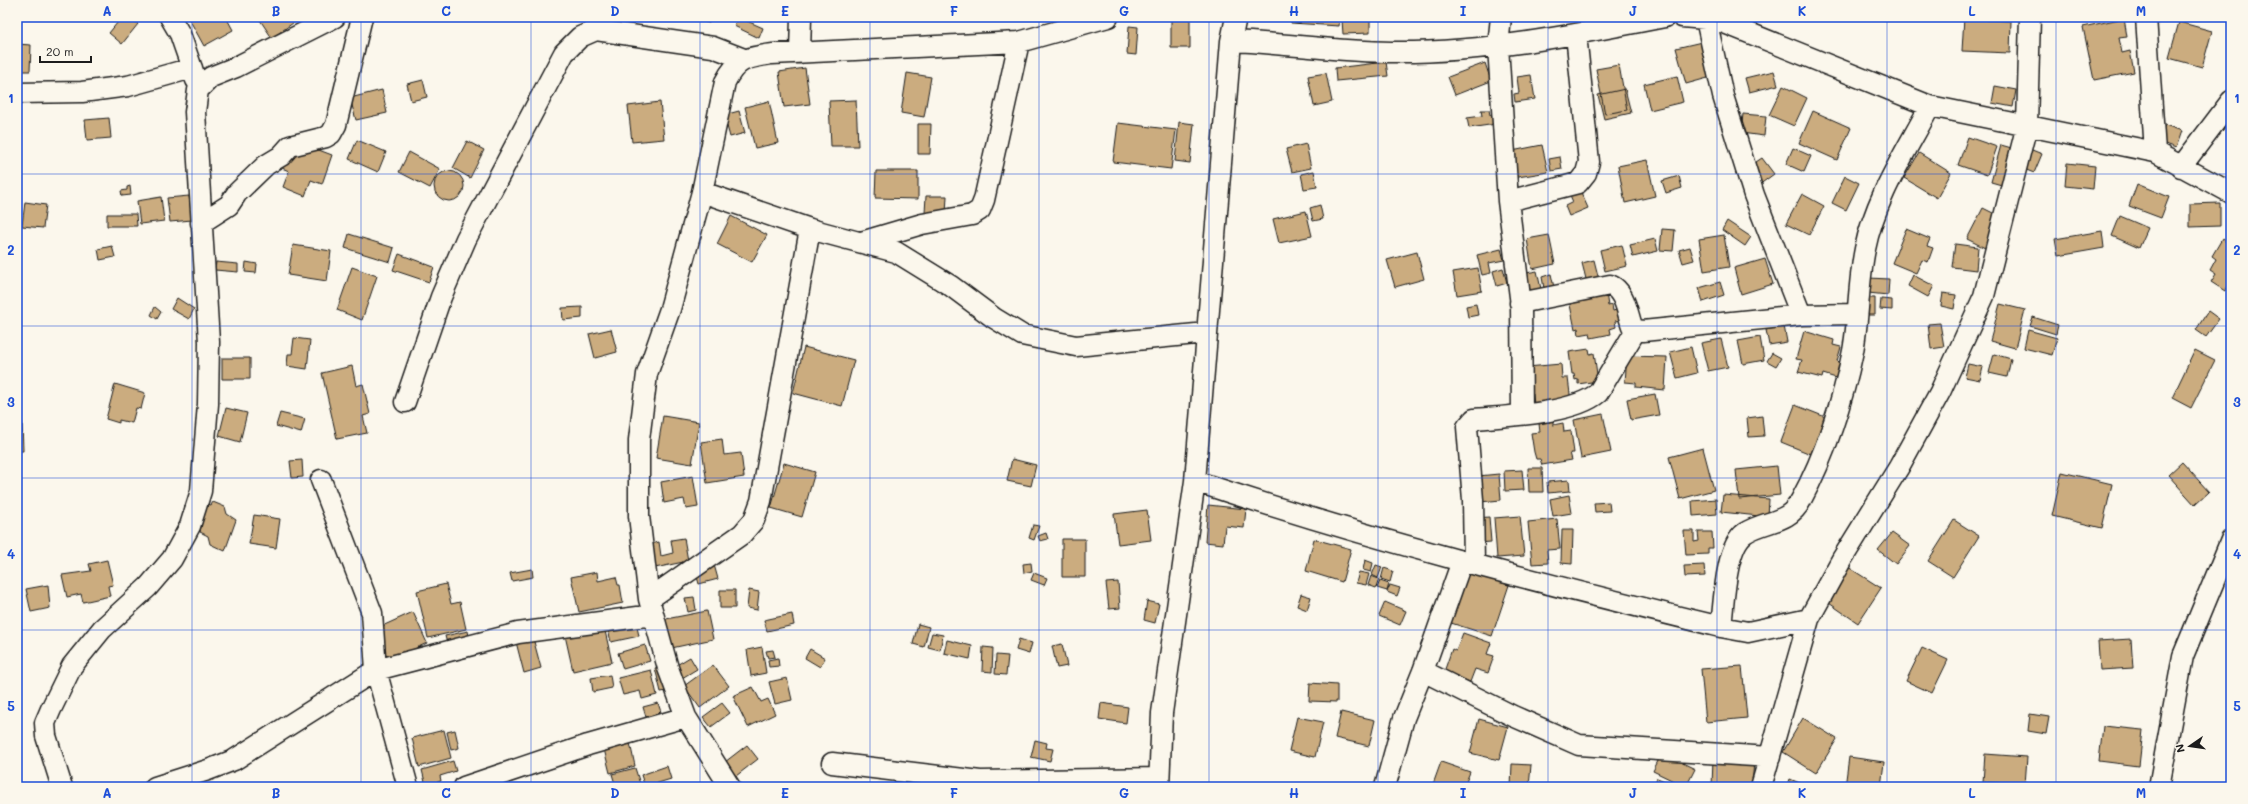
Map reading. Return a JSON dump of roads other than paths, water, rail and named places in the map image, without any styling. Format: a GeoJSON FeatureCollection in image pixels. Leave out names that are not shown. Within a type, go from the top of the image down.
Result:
{"type":"FeatureCollection","features":[{"type":"Feature","properties":{"kind":"street"},"geometry":{"type":"LineString","coordinates":[[62,787],[46,736],[45,723],[51,710],[72,666],[102,629],[148,587],[172,559],[190,526],[201,491],[208,404],[209,350],[195,112],[198,90],[180,34],[170,17]]}},
{"type":"Feature","properties":{"kind":"street"},"geometry":{"type":"LineString","coordinates":[[198,90],[211,78],[335,17]]}},
{"type":"Feature","properties":{"kind":"street"},"geometry":{"type":"LineString","coordinates":[[201,223],[229,205],[237,193],[266,165],[281,156],[290,146],[326,137],[331,134],[336,125],[362,17]]}},
{"type":"Feature","properties":{"kind":"street"},"geometry":{"type":"LineString","coordinates":[[800,53],[801,17]]}},
{"type":"Feature","properties":{"kind":"street"},"geometry":{"type":"LineString","coordinates":[[730,787],[686,717],[668,668],[651,607],[639,508],[639,440],[647,374],[670,309],[702,192],[725,82],[732,69],[744,59],[772,54],[1019,42],[1108,17]]}},
{"type":"Feature","properties":{"kind":"street"},"geometry":{"type":"LineString","coordinates":[[832,763],[980,781],[1159,783],[1162,713],[1195,481],[1206,333],[1232,41],[1236,17]]}},
{"type":"Feature","properties":{"kind":"street"},"geometry":{"type":"LineString","coordinates":[[1501,17],[1498,46],[1508,201],[1520,303],[1522,414]]}},
{"type":"Feature","properties":{"kind":"street"},"geometry":{"type":"LineString","coordinates":[[1232,41],[1391,52],[1498,46],[1576,34],[1665,17]]}},
{"type":"Feature","properties":{"kind":"street"},"geometry":{"type":"LineString","coordinates":[[1682,17],[1717,20],[1754,33],[1930,106],[2155,152],[2231,193]]}},
{"type":"Feature","properties":{"kind":"street"},"geometry":{"type":"LineString","coordinates":[[1761,787],[1809,619],[1842,559],[1899,467],[1940,392],[1984,296],[2027,125],[2030,17]]}},
{"type":"Feature","properties":{"kind":"street"},"geometry":{"type":"LineString","coordinates":[[2146,17],[2155,152]]}},
{"type":"Feature","properties":{"kind":"street"},"geometry":{"type":"LineString","coordinates":[[1706,19],[1723,96],[1754,195],[1801,315]]}},
{"type":"Feature","properties":{"kind":"street"},"geometry":{"type":"LineString","coordinates":[[405,402],[441,296],[466,239],[564,53],[595,23],[713,47],[744,59]]}},
{"type":"Feature","properties":{"kind":"street"},"geometry":{"type":"LineString","coordinates":[[1508,201],[1578,183],[1586,173],[1589,162],[1576,34]]}},
{"type":"Feature","properties":{"kind":"street"},"geometry":{"type":"LineString","coordinates":[[860,242],[922,224],[972,215],[980,210],[984,200],[1019,42]]}},
{"type":"Feature","properties":{"kind":"street"},"geometry":{"type":"LineString","coordinates":[[17,93],[82,92],[128,86],[192,68]]}},
{"type":"Feature","properties":{"kind":"street"},"geometry":{"type":"LineString","coordinates":[[2181,167],[2231,101]]}},
{"type":"Feature","properties":{"kind":"street"},"geometry":{"type":"LineString","coordinates":[[1721,627],[1730,559],[1736,543],[1746,533],[1787,517],[1800,502],[1819,463],[1853,350],[1865,248],[1882,198],[1930,106]]}},
{"type":"Feature","properties":{"kind":"street"},"geometry":{"type":"LineString","coordinates":[[702,192],[810,229],[896,252],[951,286],[994,318],[1022,335],[1076,346],[1206,333]]}},
{"type":"Feature","properties":{"kind":"street"},"geometry":{"type":"LineString","coordinates":[[155,787],[234,760],[376,670],[518,633],[651,607],[742,534],[754,520],[761,501],[810,229]]}},
{"type":"Feature","properties":{"kind":"street"},"geometry":{"type":"LineString","coordinates":[[1520,303],[1610,285],[1621,293],[1632,326],[1636,330]]}},
{"type":"Feature","properties":{"kind":"street"},"geometry":{"type":"LineString","coordinates":[[1636,330],[1801,315],[1857,314]]}},
{"type":"Feature","properties":{"kind":"street"},"geometry":{"type":"LineString","coordinates":[[1384,787],[1404,718],[1468,562],[1473,500],[1467,427],[1474,419],[1522,414],[1578,404],[1589,400],[1598,393],[1636,330]]}},
{"type":"Feature","properties":{"kind":"street"},"geometry":{"type":"LineString","coordinates":[[321,480],[372,613],[376,670],[408,787]]}},
{"type":"Feature","properties":{"kind":"street"},"geometry":{"type":"LineString","coordinates":[[1195,481],[1279,509],[1468,562],[1721,627],[1748,632],[1809,619]]}},
{"type":"Feature","properties":{"kind":"street"},"geometry":{"type":"LineString","coordinates":[[2159,787],[2183,656],[2231,540]]}},
{"type":"Feature","properties":{"kind":"street"},"geometry":{"type":"LineString","coordinates":[[1423,671],[1513,716],[1579,745],[1770,757]]}},
{"type":"Feature","properties":{"kind":"street"},"geometry":{"type":"LineString","coordinates":[[464,787],[588,745],[686,717]]}}]}
